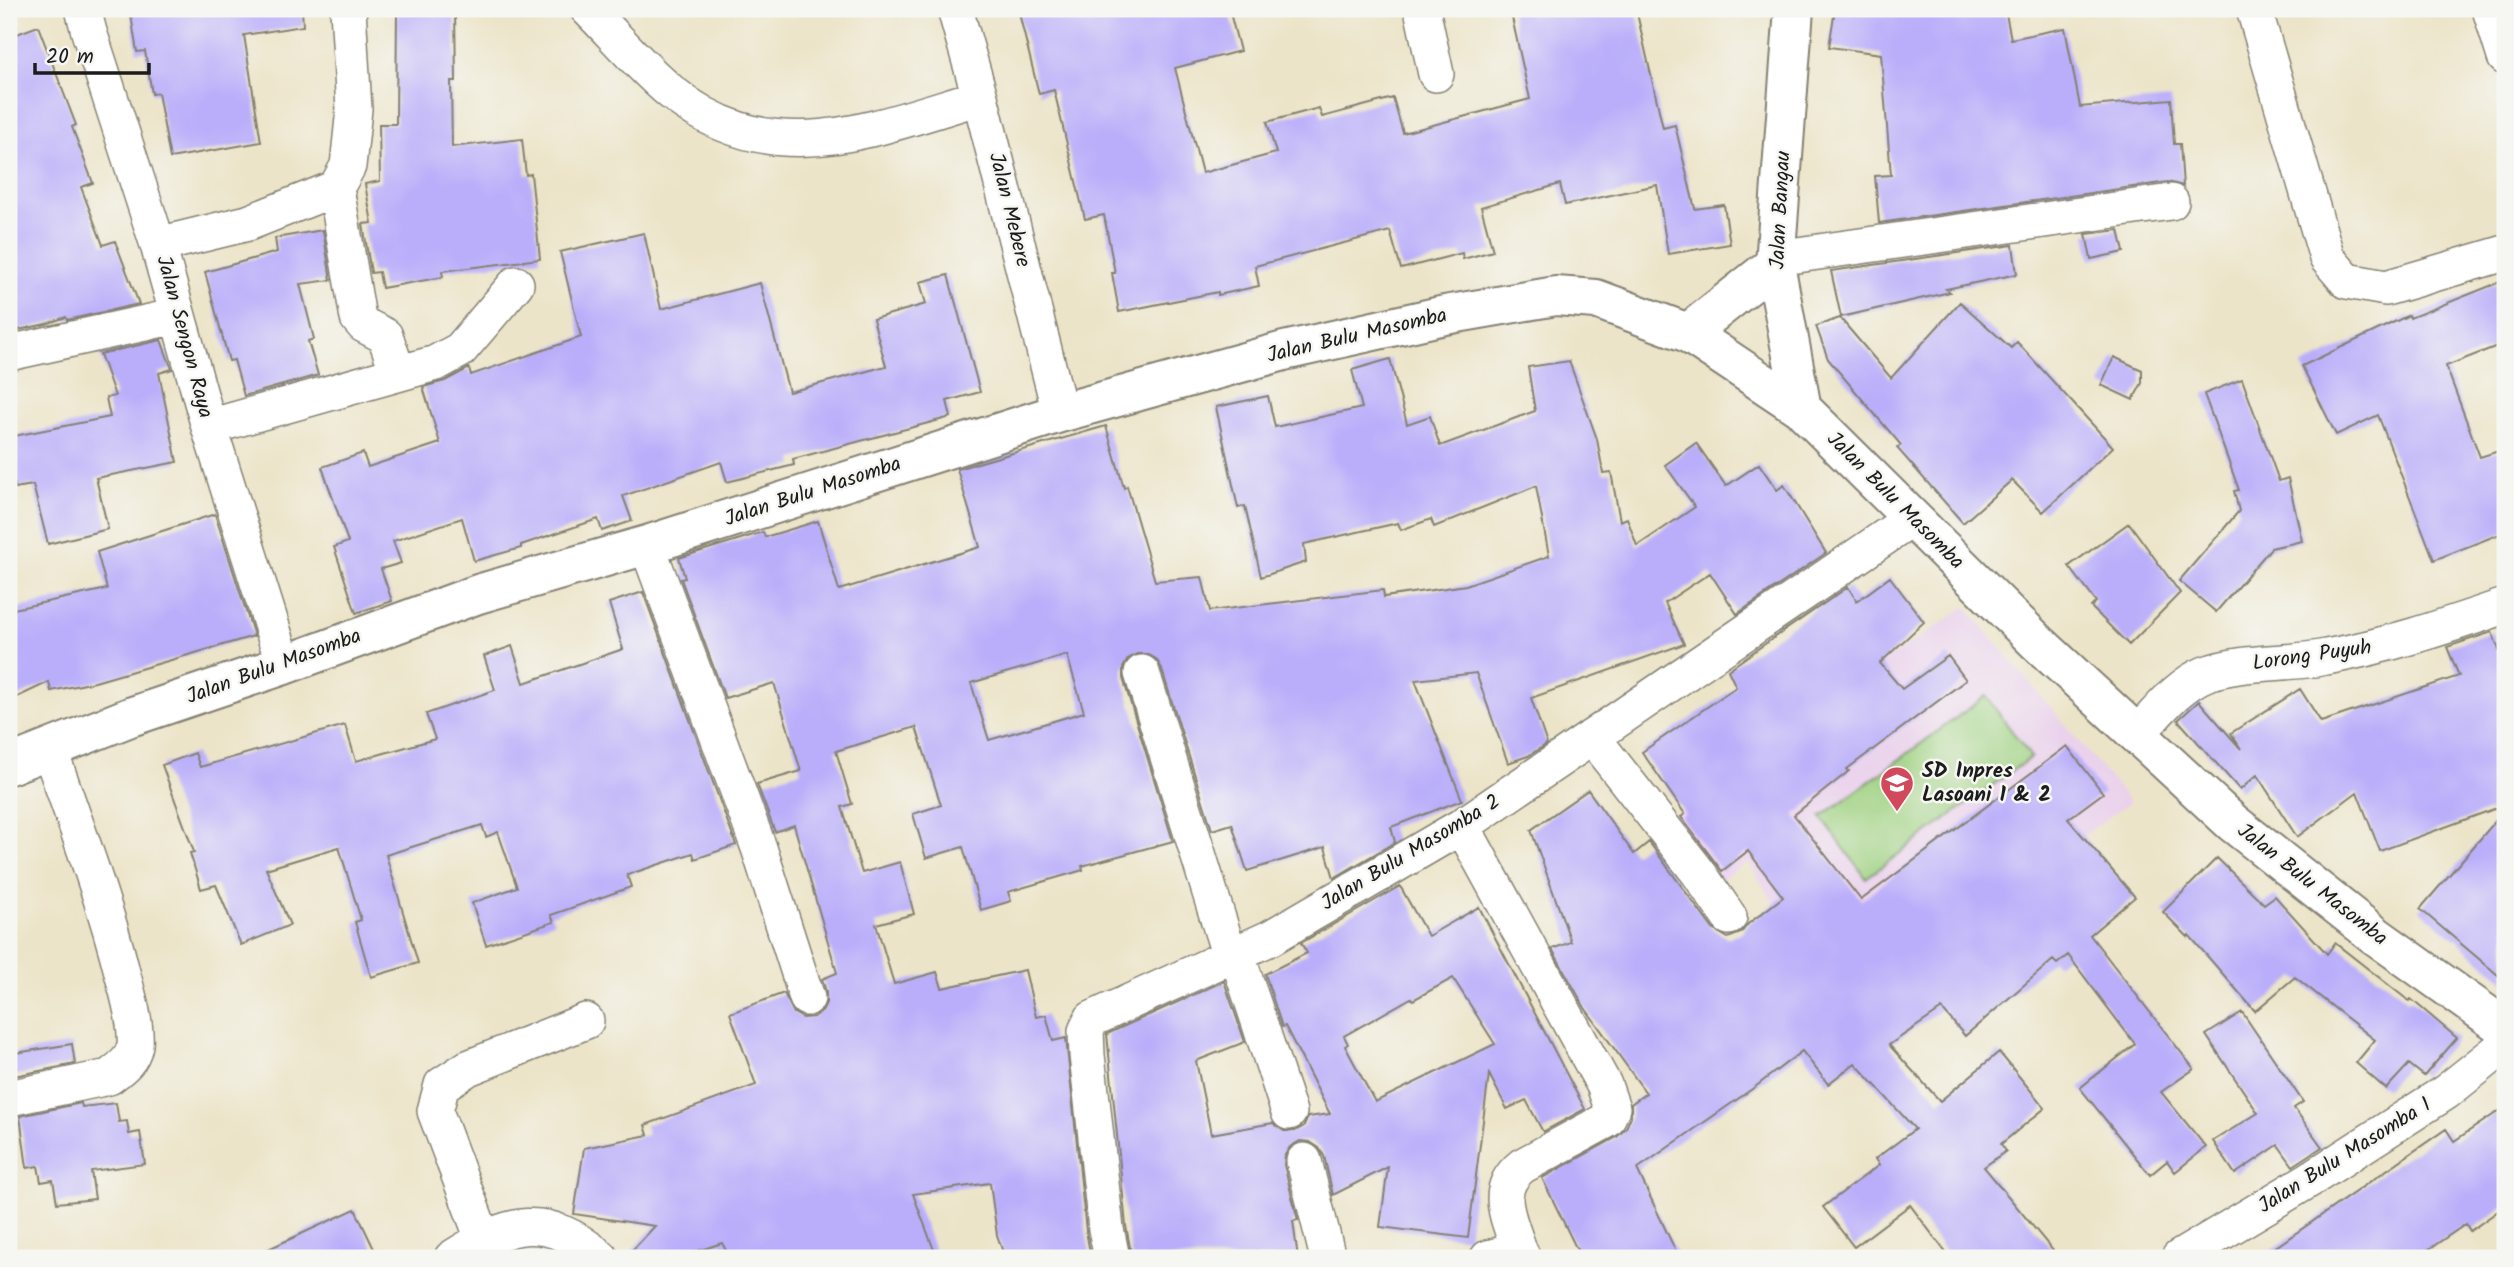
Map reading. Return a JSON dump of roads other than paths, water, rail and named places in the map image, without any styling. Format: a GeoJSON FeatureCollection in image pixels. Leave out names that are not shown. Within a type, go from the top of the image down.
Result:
{"type":"FeatureCollection","features":[{"type":"Feature","properties":{"kind":"street","name":"Jalan Sengon Raya"},"geometry":{"type":"LineString","coordinates":[[83,9],[159,245],[209,427],[284,665]]}},
{"type":"Feature","properties":{"kind":"street"},"geometry":{"type":"LineString","coordinates":[[348,9],[354,109],[348,166],[336,188],[358,318],[364,325],[385,336],[398,373]]}},
{"type":"Feature","properties":{"kind":"street"},"geometry":{"type":"LineString","coordinates":[[588,9],[671,92],[711,118],[746,132],[787,139],[854,134],[980,97]]}},
{"type":"Feature","properties":{"kind":"street","name":"Jalan Mebere"},"geometry":{"type":"LineString","coordinates":[[955,9],[1060,413]]}},
{"type":"Feature","properties":{"kind":"street"},"geometry":{"type":"LineString","coordinates":[[1422,9],[1436,74]]}},
{"type":"Feature","properties":{"kind":"street","name":"Jalan Bangau"},"geometry":{"type":"LineString","coordinates":[[1794,9],[1775,261],[1802,409]]}},
{"type":"Feature","properties":{"kind":"street"},"geometry":{"type":"LineString","coordinates":[[2254,9],[2327,258],[2347,281],[2386,288],[2505,253]]}},
{"type":"Feature","properties":{"kind":"street"},"geometry":{"type":"LineString","coordinates":[[2490,9],[2505,57]]}},
{"type":"Feature","properties":{"kind":"street"},"geometry":{"type":"LineString","coordinates":[[159,245],[248,223],[336,188]]}},
{"type":"Feature","properties":{"kind":"street"},"geometry":{"type":"LineString","coordinates":[[1688,333],[1775,261],[2171,202]]}},
{"type":"Feature","properties":{"kind":"street"},"geometry":{"type":"LineString","coordinates":[[209,427],[436,363],[460,350],[516,284]]}},
{"type":"Feature","properties":{"kind":"street","name":"Jalan Bulu Masomba"},"geometry":{"type":"LineString","coordinates":[[9,765],[50,751],[130,717],[284,665],[478,594],[647,545],[1060,413],[1284,351],[1523,300],[1556,296],[1596,299],[1688,333],[1802,409],[2036,641],[2233,823],[2376,936],[2505,1028]]}},
{"type":"Feature","properties":{"kind":"street"},"geometry":{"type":"LineString","coordinates":[[9,353],[177,316]]}},
{"type":"Feature","properties":{"kind":"street","name":"Jalan Bulu Masomba 2"},"geometry":{"type":"LineString","coordinates":[[1112,1258],[1105,1229],[1087,1055],[1087,1025],[1092,1019],[1270,938],[1462,826],[1913,518]]}},
{"type":"Feature","properties":{"kind":"street"},"geometry":{"type":"LineString","coordinates":[[647,545],[759,848],[807,998]]}},
{"type":"Feature","properties":{"kind":"street","name":"Lorong Puyuh"},"geometry":{"type":"LineString","coordinates":[[2137,734],[2181,690],[2205,675],[2227,668],[2323,658],[2381,646],[2505,606]]}},
{"type":"Feature","properties":{"kind":"street"},"geometry":{"type":"LineString","coordinates":[[1142,673],[1233,956],[1289,1112]]}},
{"type":"Feature","properties":{"kind":"street"},"geometry":{"type":"LineString","coordinates":[[1592,737],[1698,872],[1729,918]]}},
{"type":"Feature","properties":{"kind":"street"},"geometry":{"type":"LineString","coordinates":[[9,1098],[109,1077],[131,1057],[135,1042],[128,995],[110,923],[50,751]]}},
{"type":"Feature","properties":{"kind":"street"},"geometry":{"type":"LineString","coordinates":[[1462,826],[1597,1073],[1612,1108],[1607,1120],[1511,1174],[1506,1183],[1505,1194],[1510,1255]]}},
{"type":"Feature","properties":{"kind":"street"},"geometry":{"type":"LineString","coordinates":[[483,1239],[435,1111],[442,1085],[468,1069],[586,1021]]}},
{"type":"Feature","properties":{"kind":"street","name":"Jalan Bulu Masomba 1"},"geometry":{"type":"LineString","coordinates":[[2179,1258],[2309,1180],[2445,1092],[2505,1045]]}},
{"type":"Feature","properties":{"kind":"street"},"geometry":{"type":"LineString","coordinates":[[1304,1161],[1328,1258]]}},
{"type":"Feature","properties":{"kind":"street"},"geometry":{"type":"LineString","coordinates":[[452,1258],[483,1239],[515,1226],[541,1226],[559,1231],[601,1258]]}},
{"type":"Feature","properties":{"kind":"place","name":"SD Inpres Lasoani 1 & 2"},"geometry":{"type":"Point","coordinates":[1897,813]}}]}
